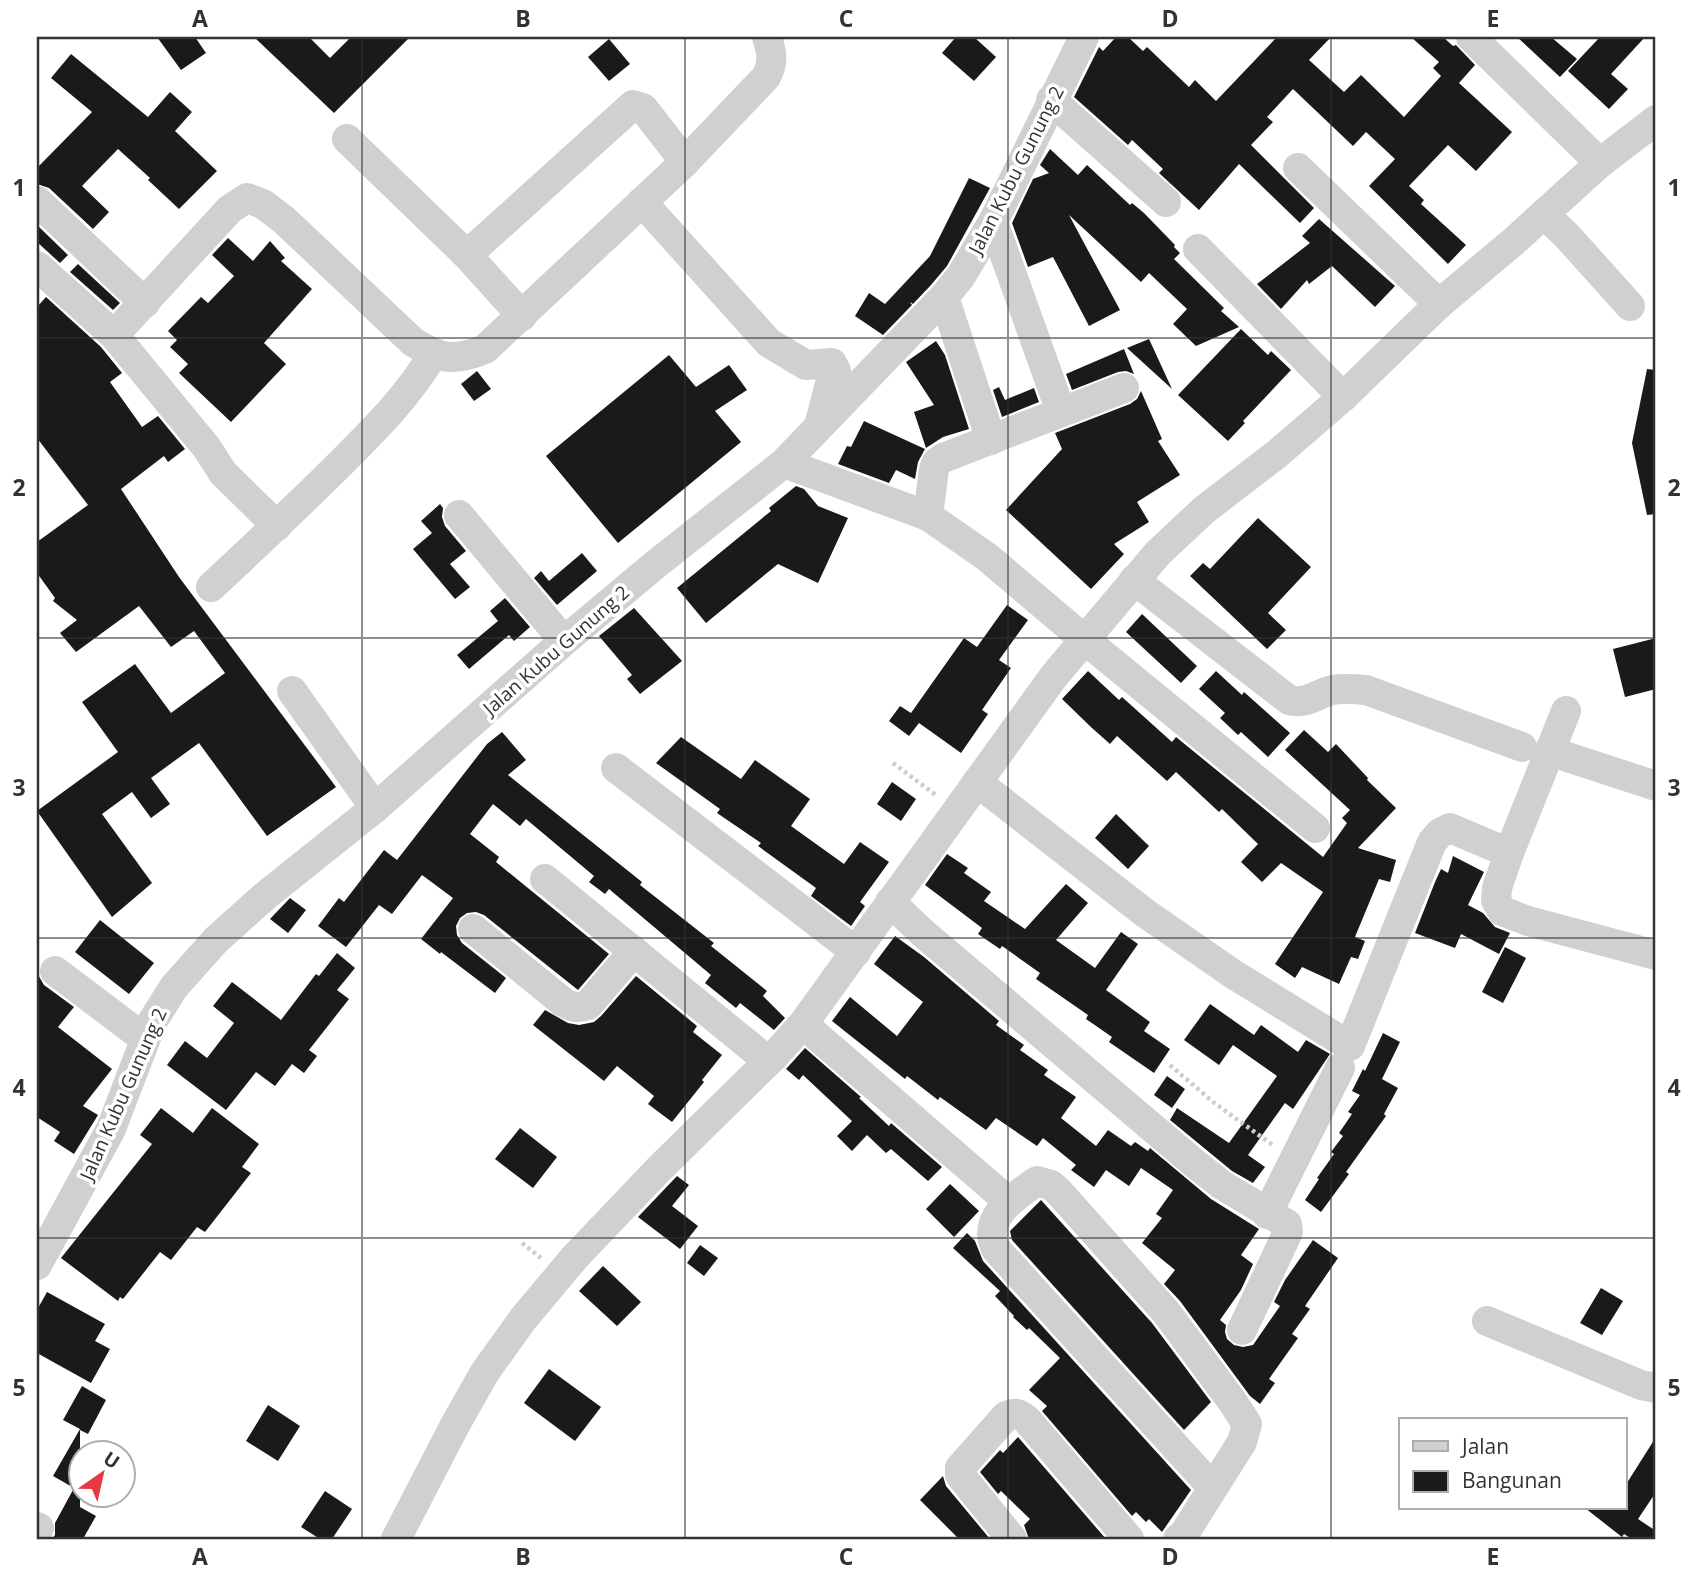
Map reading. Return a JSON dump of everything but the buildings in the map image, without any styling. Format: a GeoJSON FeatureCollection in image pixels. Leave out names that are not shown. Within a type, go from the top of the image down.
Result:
{"type":"FeatureCollection","features":[{"type":"Feature","properties":{"kind":"street"},"geometry":{"type":"LineString","coordinates":[[114,335],[230,209],[247,198],[263,204],[284,219],[413,342],[433,354],[450,358],[468,356],[485,349],[685,162],[766,77],[772,66],[767,37]]}},
{"type":"Feature","properties":{"kind":"street","name":"Jalan Kubu Gunung 2"},"geometry":{"type":"LineString","coordinates":[[37,1265],[111,1129],[152,1022],[174,986],[216,940],[265,896],[375,808],[564,641],[784,463],[818,430],[961,276],[993,222],[1084,37]]}},
{"type":"Feature","properties":{"kind":"street"},"geometry":{"type":"LineString","coordinates":[[1472,37],[1600,163]]}},
{"type":"Feature","properties":{"kind":"street"},"geometry":{"type":"LineString","coordinates":[[1051,100],[1166,202]]}},
{"type":"Feature","properties":{"kind":"street"},"geometry":{"type":"LineString","coordinates":[[467,255],[633,105],[643,108],[685,162]]}},
{"type":"Feature","properties":{"kind":"street"},"geometry":{"type":"LineString","coordinates":[[396,1539],[479,1383],[523,1318],[560,1273],[658,1170],[803,1024],[1054,676],[1134,580],[1158,553],[1204,510],[1277,454],[1343,397],[1439,304],[1600,163],[1656,120]]}},
{"type":"Feature","properties":{"kind":"street"},"geometry":{"type":"LineString","coordinates":[[347,139],[467,255],[522,316]]}},
{"type":"Feature","properties":{"kind":"street"},"geometry":{"type":"LineString","coordinates":[[1298,168],[1439,304]]}},
{"type":"Feature","properties":{"kind":"street"},"geometry":{"type":"LineString","coordinates":[[37,201],[145,303]]}},
{"type":"Feature","properties":{"kind":"street"},"geometry":{"type":"LineString","coordinates":[[642,202],[769,343],[806,365],[832,363],[836,372],[830,384],[818,430]]}},
{"type":"Feature","properties":{"kind":"street"},"geometry":{"type":"LineString","coordinates":[[1544,214],[1630,306]]}},
{"type":"Feature","properties":{"kind":"street"},"geometry":{"type":"LineString","coordinates":[[993,222],[1061,412]]}},
{"type":"Feature","properties":{"kind":"street"},"geometry":{"type":"LineString","coordinates":[[1198,249],[1343,397]]}},
{"type":"Feature","properties":{"kind":"street"},"geometry":{"type":"LineString","coordinates":[[37,266],[114,335],[207,449],[223,473],[277,526]]}},
{"type":"Feature","properties":{"kind":"street"},"geometry":{"type":"LineString","coordinates":[[944,297],[991,440]]}},
{"type":"Feature","properties":{"kind":"street"},"geometry":{"type":"LineString","coordinates":[[211,587],[277,526],[391,412],[416,384],[433,354]]}},
{"type":"Feature","properties":{"kind":"street"},"geometry":{"type":"LineString","coordinates":[[928,516],[937,462],[1124,388]]}},
{"type":"Feature","properties":{"kind":"street"},"geometry":{"type":"LineString","coordinates":[[784,463],[928,516],[987,557],[1315,828]]}},
{"type":"Feature","properties":{"kind":"street"},"geometry":{"type":"LineString","coordinates":[[459,515],[564,641]]}},
{"type":"Feature","properties":{"kind":"street"},"geometry":{"type":"LineString","coordinates":[[1134,580],[1289,700],[1298,703],[1346,688],[1366,690],[1535,749],[1656,786]]}},
{"type":"Feature","properties":{"kind":"street"},"geometry":{"type":"LineString","coordinates":[[292,691],[375,808]]}},
{"type":"Feature","properties":{"kind":"street"},"geometry":{"type":"LineString","coordinates":[[1566,711],[1535,749],[1496,900],[1502,911],[1528,920],[1656,955]]}},
{"type":"Feature","properties":{"kind":"street"},"geometry":{"type":"LineString","coordinates":[[616,768],[856,952]]}},
{"type":"Feature","properties":{"kind":"street"},"geometry":{"type":"LineString","coordinates":[[977,782],[1156,920],[1233,974],[1350,1046],[1432,842],[1440,833],[1450,828],[1509,853]]}},
{"type":"Feature","properties":{"kind":"street"},"geometry":{"type":"LineString","coordinates":[[545,879],[768,1061]]}},
{"type":"Feature","properties":{"kind":"street"},"geometry":{"type":"LineString","coordinates":[[890,902],[924,934],[1194,1163],[1222,1185],[1287,1224],[1288,1232],[1242,1330]]}},
{"type":"Feature","properties":{"kind":"street"},"geometry":{"type":"LineString","coordinates":[[473,929],[563,1002],[573,1007],[582,1008],[588,1005],[634,951]]}},
{"type":"Feature","properties":{"kind":"street"},"geometry":{"type":"LineString","coordinates":[[55,971],[145,1039]]}},
{"type":"Feature","properties":{"kind":"street"},"geometry":{"type":"LineString","coordinates":[[803,1024],[1008,1200]]}},
{"type":"Feature","properties":{"kind":"street"},"geometry":{"type":"LineString","coordinates":[[1267,1214],[1340,1068]]}},
{"type":"Feature","properties":{"kind":"street"},"geometry":{"type":"LineString","coordinates":[[1178,1539],[1213,1488],[1246,1433],[1247,1424],[1166,1312],[1058,1191],[1051,1185],[1037,1181],[1008,1200],[993,1224],[990,1237],[996,1249],[1213,1488]]}},
{"type":"Feature","properties":{"kind":"street"},"geometry":{"type":"LineString","coordinates":[[1487,1321],[1642,1385],[1656,1388]]}},
{"type":"Feature","properties":{"kind":"street"},"geometry":{"type":"LineString","coordinates":[[1012,1539],[967,1485],[960,1475],[960,1468],[1006,1416],[1014,1413],[1027,1420],[1129,1539]]}},
{"type":"Feature","properties":{"kind":"path"},"geometry":{"type":"LineString","coordinates":[[892,764],[958,811]]}},
{"type":"Feature","properties":{"kind":"path"},"geometry":{"type":"LineString","coordinates":[[1170,1065],[1213,1102],[1294,1161]]}}]}
